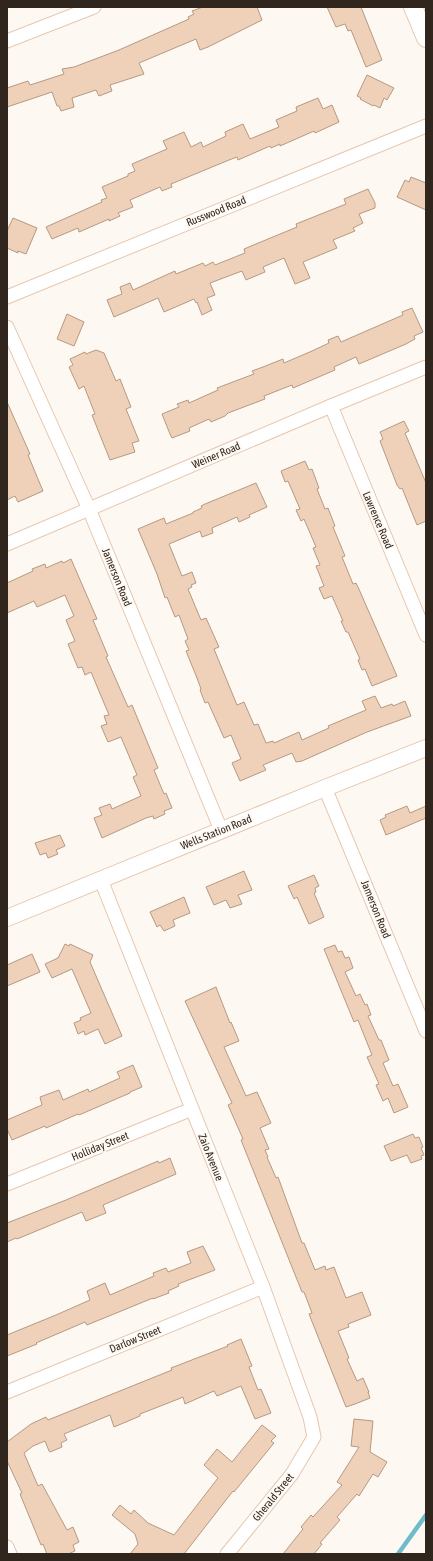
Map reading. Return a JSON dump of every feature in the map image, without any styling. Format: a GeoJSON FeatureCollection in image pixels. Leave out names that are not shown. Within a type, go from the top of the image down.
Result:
{"type":"FeatureCollection","features":[{"type":"Feature","properties":{"kind":"main road"},"geometry":{"type":"LineString","coordinates":[[413,7],[426,38]]}},
{"type":"Feature","properties":{"kind":"street"},"geometry":{"type":"LineString","coordinates":[[7,41],[94,7]]}},
{"type":"Feature","properties":{"kind":"street","name":"Russwood Road"},"geometry":{"type":"LineString","coordinates":[[7,297],[426,126]]}},
{"type":"Feature","properties":{"kind":"street","name":"Jamerson Road"},"geometry":{"type":"LineString","coordinates":[[7,327],[89,510],[221,830]]}},
{"type":"Feature","properties":{"kind":"street","name":"Weiner Road"},"geometry":{"type":"LineString","coordinates":[[7,544],[426,367]]}},
{"type":"Feature","properties":{"kind":"street","name":"Lawrence Road"},"geometry":{"type":"LineString","coordinates":[[331,406],[426,635]]}},
{"type":"Feature","properties":{"kind":"street","name":"Wells Station Road"},"geometry":{"type":"LineString","coordinates":[[7,918],[426,748]]}},
{"type":"Feature","properties":{"kind":"street","name":"Jamerson Road"},"geometry":{"type":"LineString","coordinates":[[325,788],[426,1031]]}},
{"type":"Feature","properties":{"kind":"street","name":"Zaio Avenue"},"geometry":{"type":"LineString","coordinates":[[101,880],[263,1286],[310,1417],[314,1437]]}},
{"type":"Feature","properties":{"kind":"street","name":"Holliday Street"},"geometry":{"type":"LineString","coordinates":[[7,1184],[192,1109]]}},
{"type":"Feature","properties":{"kind":"street","name":"Darlow Street"},"geometry":{"type":"LineString","coordinates":[[7,1392],[263,1286]]}},
{"type":"Feature","properties":{"kind":"street","name":"Gherald Street"},"geometry":{"type":"LineString","coordinates":[[226,1554],[292,1474],[314,1437]]}},
{"type":"Feature","properties":{"kind":"street"},"geometry":{"type":"LineString","coordinates":[[7,1547],[10,1554]]}},
{"type":"Feature","properties":{"kind":"building"},"geometry":{"type":"Polygon","coordinates":[[[203,7],[257,7],[262,20],[200,50],[196,39],[139,63],[144,74],[110,85],[112,91],[99,96],[96,90],[72,98],[74,107],[61,111],[59,106],[57,106],[52,92],[7,107],[7,88],[28,81],[30,85],[64,74],[62,69],[74,67],[119,50],[189,19],[188,17],[194,14],[192,11],[203,7]]]}},
{"type":"Feature","properties":{"kind":"building"},"geometry":{"type":"Polygon","coordinates":[[[327,7],[361,7],[382,60],[366,67],[351,30],[348,31],[345,24],[336,27],[327,7]]]}},
{"type":"Feature","properties":{"kind":"building"},"geometry":{"type":"Polygon","coordinates":[[[367,75],[394,88],[387,100],[384,98],[380,108],[374,105],[373,106],[357,96],[367,75]]]}},
{"type":"Feature","properties":{"kind":"building"},"geometry":{"type":"Polygon","coordinates":[[[318,98],[323,109],[332,105],[339,122],[280,146],[280,144],[271,148],[270,146],[238,160],[237,157],[229,160],[171,184],[172,187],[162,191],[160,187],[130,200],[133,207],[118,213],[120,216],[109,221],[109,219],[79,232],[78,228],[52,239],[46,227],[102,202],[101,200],[107,198],[102,187],[128,176],[128,174],[135,171],[132,164],[167,149],[163,141],[184,132],[191,147],[201,142],[203,147],[226,136],[225,132],[243,124],[250,139],[279,127],[276,120],[297,111],[296,107],[318,98]]]}},
{"type":"Feature","properties":{"kind":"building"},"geometry":{"type":"Polygon","coordinates":[[[411,177],[426,183],[426,210],[397,197],[405,180],[409,182],[411,177]]]}},
{"type":"Feature","properties":{"kind":"building"},"geometry":{"type":"Polygon","coordinates":[[[368,189],[375,203],[375,208],[359,214],[363,223],[353,228],[355,231],[333,240],[337,248],[303,262],[310,278],[295,284],[284,258],[263,267],[265,272],[246,280],[242,271],[210,283],[215,295],[207,298],[212,310],[202,315],[197,302],[196,303],[194,299],[164,312],[158,298],[114,317],[107,300],[122,294],[120,287],[130,283],[133,290],[175,271],[176,274],[203,263],[205,266],[213,262],[215,265],[245,253],[244,249],[297,227],[296,224],[346,204],[344,199],[368,189]]]}},
{"type":"Feature","properties":{"kind":"building"},"geometry":{"type":"Polygon","coordinates":[[[13,218],[37,228],[26,254],[18,251],[18,253],[7,248],[7,231],[13,218]]]}},
{"type":"Feature","properties":{"kind":"building"},"geometry":{"type":"Polygon","coordinates":[[[412,308],[423,332],[414,336],[415,339],[406,344],[359,364],[356,357],[334,367],[335,370],[293,388],[292,385],[264,396],[265,399],[228,413],[225,416],[211,422],[209,419],[189,428],[190,431],[172,438],[162,414],[179,407],[177,404],[188,400],[189,403],[218,390],[217,388],[254,374],[252,371],[283,359],[284,363],[329,343],[328,340],[338,336],[341,342],[403,315],[402,312],[412,308]]]}},
{"type":"Feature","properties":{"kind":"building"},"geometry":{"type":"Polygon","coordinates":[[[67,314],[84,322],[74,346],[57,339],[67,314]]]}},
{"type":"Feature","properties":{"kind":"building"},"geometry":{"type":"Polygon","coordinates":[[[96,350],[104,353],[116,381],[120,379],[131,407],[126,409],[139,441],[132,443],[135,452],[110,460],[92,415],[95,414],[84,386],[79,389],[69,367],[73,365],[70,359],[85,352],[86,354],[96,350]]]}},
{"type":"Feature","properties":{"kind":"building"},"geometry":{"type":"Polygon","coordinates":[[[7,402],[30,454],[28,455],[43,491],[18,502],[15,496],[7,500],[7,402]]]}},
{"type":"Feature","properties":{"kind":"building"},"geometry":{"type":"Polygon","coordinates":[[[404,421],[409,431],[405,433],[426,483],[426,521],[417,525],[402,488],[400,489],[397,485],[380,441],[383,439],[380,432],[404,421]]]}},
{"type":"Feature","properties":{"kind":"building"},"geometry":{"type":"Polygon","coordinates":[[[305,461],[309,470],[312,469],[319,488],[317,489],[325,509],[328,508],[335,526],[333,527],[345,556],[342,557],[353,584],[356,583],[358,587],[397,676],[372,686],[365,669],[362,670],[358,660],[360,659],[348,632],[346,632],[341,621],[343,621],[332,596],[324,599],[319,588],[324,586],[316,566],[320,565],[313,548],[316,547],[304,519],[301,521],[296,510],[300,509],[288,481],[285,482],[281,471],[305,461]]]}},
{"type":"Feature","properties":{"kind":"building"},"geometry":{"type":"Polygon","coordinates":[[[256,483],[267,507],[249,515],[250,517],[239,522],[237,517],[212,528],[213,533],[202,537],[200,531],[169,544],[182,576],[192,572],[196,583],[191,585],[192,587],[188,589],[201,620],[206,618],[219,647],[214,649],[237,705],[244,702],[254,725],[258,724],[266,743],[273,741],[274,743],[299,732],[302,740],[329,728],[328,726],[366,710],[362,701],[375,696],[381,708],[392,704],[393,706],[405,701],[411,716],[367,732],[302,761],[296,762],[292,753],[263,765],[266,770],[240,781],[232,763],[241,759],[231,735],[224,738],[208,702],[205,703],[186,651],[189,650],[185,641],[188,639],[179,615],[175,617],[167,597],[165,598],[157,574],[138,529],[164,518],[166,524],[193,513],[202,508],[201,506],[205,504],[256,483]]]}},
{"type":"Feature","properties":{"kind":"building"},"geometry":{"type":"Polygon","coordinates":[[[71,559],[97,619],[93,620],[108,656],[106,657],[128,707],[132,705],[158,768],[154,770],[164,794],[166,793],[172,808],[164,811],[165,814],[154,819],[153,816],[146,818],[102,838],[94,818],[102,815],[99,808],[110,804],[112,809],[141,796],[133,777],[137,775],[121,737],[108,742],[101,726],[107,724],[104,716],[109,715],[91,672],[85,675],[82,667],[78,668],[68,644],[75,641],[66,620],[74,616],[65,595],[37,607],[34,601],[7,613],[7,583],[33,571],[32,569],[45,564],[46,568],[71,559]]]}},
{"type":"Feature","properties":{"kind":"building"},"geometry":{"type":"Polygon","coordinates":[[[407,806],[410,813],[426,806],[426,818],[386,835],[380,820],[386,817],[385,815],[407,806]]]}},
{"type":"Feature","properties":{"kind":"building"},"geometry":{"type":"Polygon","coordinates":[[[60,835],[65,846],[56,850],[58,854],[48,858],[46,853],[40,855],[35,843],[60,835]]]}},
{"type":"Feature","properties":{"kind":"building"},"geometry":{"type":"Polygon","coordinates":[[[244,871],[252,890],[238,895],[242,904],[230,908],[226,900],[214,905],[206,887],[244,871]]]}},
{"type":"Feature","properties":{"kind":"building"},"geometry":{"type":"Polygon","coordinates":[[[314,875],[319,886],[315,888],[316,892],[314,893],[324,917],[309,924],[297,897],[294,899],[288,886],[314,875]]]}},
{"type":"Feature","properties":{"kind":"building"},"geometry":{"type":"Polygon","coordinates":[[[184,897],[190,913],[173,920],[175,926],[164,931],[160,925],[157,927],[150,912],[184,897]]]}},
{"type":"Feature","properties":{"kind":"building"},"geometry":{"type":"Polygon","coordinates":[[[65,944],[69,946],[70,944],[93,955],[90,962],[122,1036],[105,1044],[98,1029],[85,1035],[84,1031],[78,1034],[74,1023],[81,1020],[80,1018],[91,1013],[72,969],[52,978],[45,964],[58,958],[65,944]]]}},
{"type":"Feature","properties":{"kind":"building"},"geometry":{"type":"Polygon","coordinates":[[[335,945],[338,952],[342,951],[345,958],[349,957],[353,968],[345,972],[356,996],[360,994],[365,1005],[367,1004],[371,1015],[368,1016],[379,1040],[381,1040],[389,1060],[383,1063],[393,1086],[398,1084],[408,1107],[394,1113],[388,1098],[383,1101],[376,1085],[379,1084],[367,1057],[372,1055],[358,1020],[354,1022],[324,949],[335,945]]]}},
{"type":"Feature","properties":{"kind":"building"},"geometry":{"type":"Polygon","coordinates":[[[32,954],[40,972],[7,986],[7,965],[32,954]]]}},
{"type":"Feature","properties":{"kind":"building"},"geometry":{"type":"Polygon","coordinates":[[[216,987],[230,1023],[231,1022],[239,1041],[224,1047],[246,1096],[257,1092],[271,1123],[260,1128],[269,1149],[265,1150],[276,1178],[278,1177],[302,1243],[304,1243],[315,1270],[325,1266],[326,1270],[334,1267],[346,1298],[362,1292],[371,1315],[348,1324],[349,1327],[338,1331],[349,1358],[347,1359],[357,1381],[363,1378],[370,1398],[346,1407],[309,1314],[312,1313],[304,1292],[302,1292],[241,1140],[243,1139],[228,1105],[232,1103],[185,1001],[216,987]]]}},
{"type":"Feature","properties":{"kind":"building"},"geometry":{"type":"Polygon","coordinates":[[[133,1065],[142,1087],[79,1115],[78,1114],[46,1128],[45,1126],[12,1140],[7,1129],[7,1120],[42,1105],[40,1097],[59,1090],[63,1100],[88,1089],[89,1092],[120,1078],[117,1072],[133,1065]]]}},
{"type":"Feature","properties":{"kind":"building"},"geometry":{"type":"Polygon","coordinates":[[[413,1134],[415,1138],[419,1137],[423,1147],[421,1148],[424,1155],[421,1156],[422,1159],[411,1163],[407,1155],[391,1161],[384,1146],[413,1134]]]}},
{"type":"Feature","properties":{"kind":"building"},"geometry":{"type":"Polygon","coordinates":[[[170,1158],[176,1174],[103,1205],[106,1213],[86,1221],[82,1212],[7,1242],[7,1223],[158,1161],[159,1163],[170,1158]]]}},
{"type":"Feature","properties":{"kind":"building"},"geometry":{"type":"Polygon","coordinates":[[[203,1246],[215,1270],[178,1284],[179,1286],[168,1291],[169,1293],[87,1325],[85,1322],[7,1356],[7,1335],[90,1300],[87,1291],[105,1283],[110,1295],[154,1276],[153,1273],[166,1268],[168,1272],[191,1263],[187,1252],[203,1246]]]}},
{"type":"Feature","properties":{"kind":"building"},"geometry":{"type":"Polygon","coordinates":[[[241,1339],[252,1366],[249,1367],[258,1390],[261,1389],[271,1413],[255,1419],[241,1386],[217,1396],[214,1391],[185,1404],[183,1397],[140,1414],[140,1416],[114,1427],[110,1415],[64,1434],[67,1440],[61,1443],[62,1447],[50,1452],[45,1441],[33,1446],[24,1453],[38,1486],[42,1484],[67,1530],[73,1527],[79,1542],[73,1545],[75,1551],[68,1554],[47,1554],[43,1544],[41,1545],[20,1494],[22,1493],[7,1461],[7,1442],[31,1424],[46,1417],[48,1420],[172,1370],[171,1368],[228,1346],[227,1345],[241,1339]]]}},
{"type":"Feature","properties":{"kind":"building"},"geometry":{"type":"Polygon","coordinates":[[[354,1419],[373,1421],[370,1452],[387,1462],[378,1477],[373,1474],[359,1496],[357,1494],[337,1517],[340,1520],[320,1543],[322,1544],[314,1554],[283,1554],[303,1529],[301,1527],[311,1515],[313,1517],[342,1485],[337,1482],[359,1447],[351,1446],[354,1419]]]}},
{"type":"Feature","properties":{"kind":"building"},"geometry":{"type":"Polygon","coordinates":[[[262,1425],[276,1436],[271,1441],[274,1443],[234,1492],[233,1491],[184,1554],[130,1554],[138,1544],[135,1534],[112,1515],[120,1505],[131,1514],[134,1510],[148,1523],[174,1535],[218,1478],[204,1465],[217,1449],[232,1462],[262,1425]]]}},
{"type":"Feature","properties":{"kind":"waterway"},"geometry":{"type":"LineString","coordinates":[[398,1554],[426,1515]]}}]}
